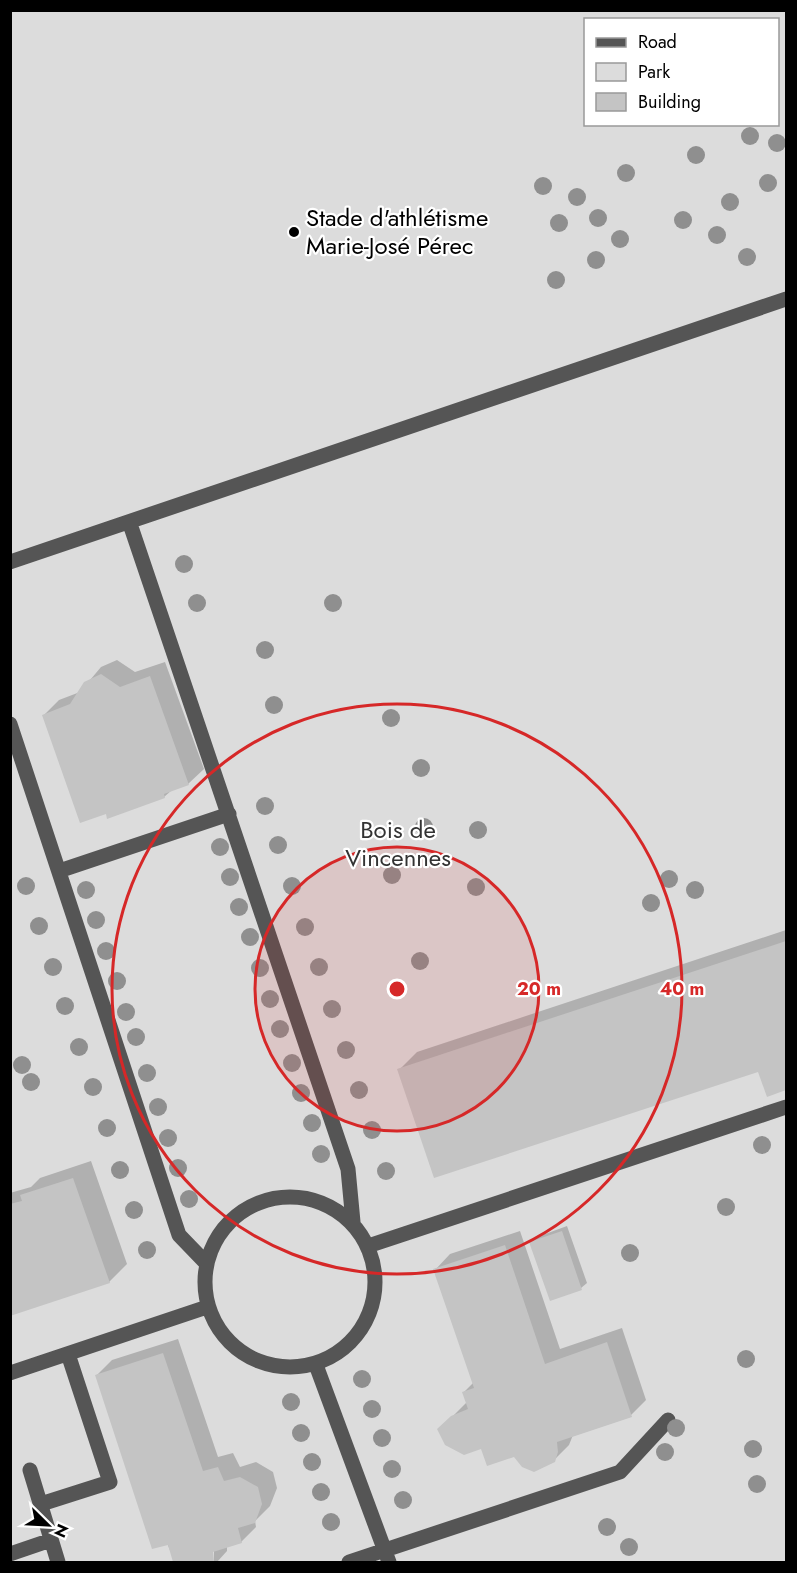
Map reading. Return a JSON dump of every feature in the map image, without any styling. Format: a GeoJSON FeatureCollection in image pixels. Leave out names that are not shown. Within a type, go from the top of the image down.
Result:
{"type":"FeatureCollection","features":[{"type":"Feature","properties":{"kind":"lane"},"geometry":{"type":"LineString","coordinates":[[10,562],[130,524],[786,299]]}},
{"type":"Feature","properties":{"kind":"lane"},"geometry":{"type":"LineString","coordinates":[[130,524],[348,1169],[352,1222]]}},
{"type":"Feature","properties":{"kind":"lane"},"geometry":{"type":"LineString","coordinates":[[10,724],[179,1235],[206,1263]]}},
{"type":"Feature","properties":{"kind":"lane"},"geometry":{"type":"LineString","coordinates":[[59,871],[229,814]]}},
{"type":"Feature","properties":{"kind":"lane"},"geometry":{"type":"LineString","coordinates":[[368,1246],[786,1107]]}},
{"type":"Feature","properties":{"kind":"lane"},"geometry":{"type":"LineString","coordinates":[[280,1196],[306,1198],[331,1206],[352,1222],[368,1246],[376,1274],[374,1303],[362,1330],[349,1344],[342,1351],[316,1365],[289,1369],[262,1364],[239,1351],[220,1332],[207,1307],[204,1285],[206,1263],[216,1239],[233,1218],[255,1204],[280,1196]]}},
{"type":"Feature","properties":{"kind":"lane"},"geometry":{"type":"LineString","coordinates":[[10,1373],[207,1307]]}},
{"type":"Feature","properties":{"kind":"lane"},"geometry":{"type":"LineString","coordinates":[[41,1504],[110,1482],[68,1354]]}},
{"type":"Feature","properties":{"kind":"lane"},"geometry":{"type":"LineString","coordinates":[[316,1365],[387,1557]]}},
{"type":"Feature","properties":{"kind":"lane"},"geometry":{"type":"LineString","coordinates":[[349,1563],[387,1557],[620,1472],[668,1420]]}},
{"type":"Feature","properties":{"kind":"lane"},"geometry":{"type":"LineString","coordinates":[[30,1470],[58,1563]]}},
{"type":"Feature","properties":{"kind":"lane"},"geometry":{"type":"LineString","coordinates":[[10,1554],[51,1540]]}},
{"type":"Feature","properties":{"kind":"green space","name":"Bois de Vincennes"},"geometry":{"type":"Polygon","coordinates":[[[11,11],[786,11],[786,1562],[11,1562],[11,11]]]}},
{"type":"Feature","properties":{"kind":"building"},"geometry":{"type":"Polygon","coordinates":[[[101,674],[120,687],[150,676],[189,785],[164,794],[165,798],[107,819],[106,814],[80,823],[42,715],[70,704],[84,682],[101,674]]]}},
{"type":"Feature","properties":{"kind":"building"},"geometry":{"type":"Polygon","coordinates":[[[786,941],[786,1090],[767,1097],[758,1072],[434,1178],[397,1069],[786,941]]]}},
{"type":"Feature","properties":{"kind":"building"},"geometry":{"type":"Polygon","coordinates":[[[73,1178],[110,1283],[10,1316],[10,1204],[22,1201],[20,1195],[73,1178]]]}},
{"type":"Feature","properties":{"kind":"building"},"geometry":{"type":"Polygon","coordinates":[[[562,1231],[582,1290],[550,1301],[529,1242],[562,1231]]]}},
{"type":"Feature","properties":{"kind":"building"},"geometry":{"type":"Polygon","coordinates":[[[505,1245],[545,1364],[607,1342],[632,1417],[557,1442],[558,1452],[555,1462],[534,1472],[522,1467],[514,1457],[487,1466],[481,1449],[464,1455],[445,1445],[437,1429],[451,1416],[468,1409],[462,1392],[474,1388],[433,1269],[505,1245]]]}},
{"type":"Feature","properties":{"kind":"building"},"geometry":{"type":"Polygon","coordinates":[[[163,1353],[203,1471],[218,1467],[224,1481],[240,1477],[258,1487],[262,1504],[255,1523],[238,1528],[242,1543],[213,1552],[214,1562],[173,1562],[168,1545],[152,1549],[95,1375],[163,1353]]]}},
{"type":"Feature","properties":{"kind":"place","name":"Stade d'athlétisme Marie-José Pérec"},"geometry":{"type":"Point","coordinates":[294,232]}}]}
